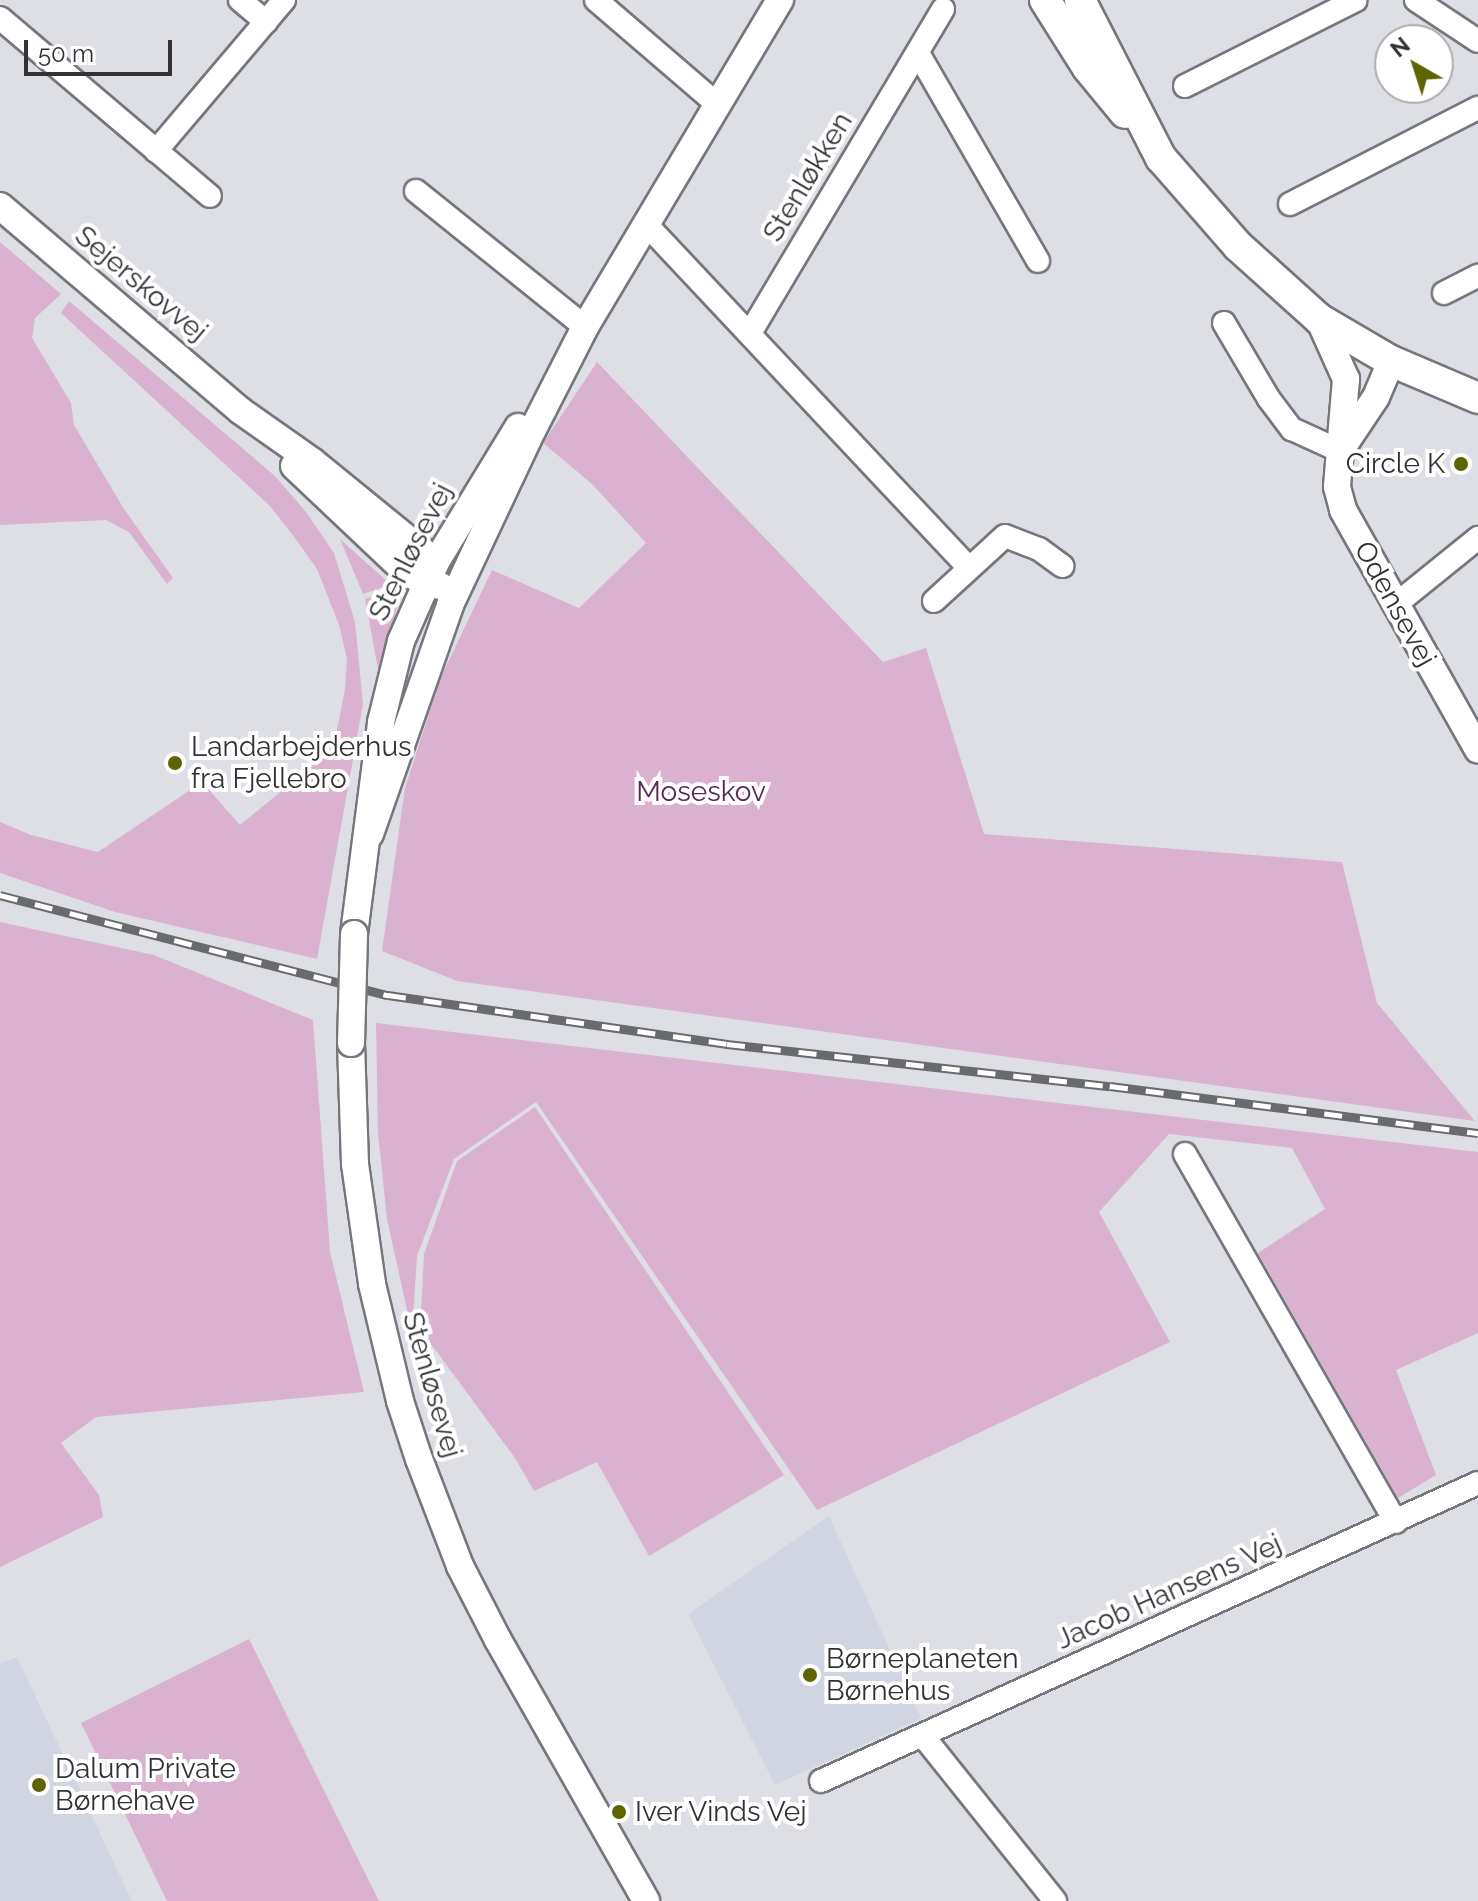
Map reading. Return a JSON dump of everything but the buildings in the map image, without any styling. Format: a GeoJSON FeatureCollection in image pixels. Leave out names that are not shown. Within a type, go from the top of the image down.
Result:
{"type":"FeatureCollection","features":[{"type":"Feature","properties":{"kind":"main road"},"geometry":{"type":"LineString","coordinates":[[1045,0],[1088,68],[1238,246],[1319,319],[1391,361],[1478,398]]}},
{"type":"Feature","properties":{"kind":"main road"},"geometry":{"type":"LineString","coordinates":[[1082,7],[1161,158]]}},
{"type":"Feature","properties":{"kind":"street"},"geometry":{"type":"LineString","coordinates":[[240,0],[266,22]]}},
{"type":"Feature","properties":{"kind":"street"},"geometry":{"type":"LineString","coordinates":[[156,151],[284,0]]}},
{"type":"Feature","properties":{"kind":"street"},"geometry":{"type":"LineString","coordinates":[[596,0],[618,7],[717,104]]}},
{"type":"Feature","properties":{"kind":"street","name":"Stenløsevej"},"geometry":{"type":"LineString","coordinates":[[646,1901],[460,1566],[419,1459],[396,1386],[372,1284],[355,1164],[351,1043],[354,934],[370,834],[394,726],[440,578],[506,445],[585,327],[780,0]]}},
{"type":"Feature","properties":{"kind":"street"},"geometry":{"type":"LineString","coordinates":[[1185,86],[1356,0]]}},
{"type":"Feature","properties":{"kind":"street"},"geometry":{"type":"LineString","coordinates":[[1416,0],[1478,41]]}},
{"type":"Feature","properties":{"kind":"street","name":"Stenløkken"},"geometry":{"type":"LineString","coordinates":[[750,333],[943,9]]}},
{"type":"Feature","properties":{"kind":"street"},"geometry":{"type":"LineString","coordinates":[[0,18],[210,196]]}},
{"type":"Feature","properties":{"kind":"street"},"geometry":{"type":"LineString","coordinates":[[918,53],[1038,261]]}},
{"type":"Feature","properties":{"kind":"street"},"geometry":{"type":"LineString","coordinates":[[1290,204],[1478,108]]}},
{"type":"Feature","properties":{"kind":"street"},"geometry":{"type":"LineString","coordinates":[[416,191],[585,327]]}},
{"type":"Feature","properties":{"kind":"street","name":"Sejerskovvej"},"geometry":{"type":"LineString","coordinates":[[0,206],[241,411],[312,461],[440,578]]}},
{"type":"Feature","properties":{"kind":"street"},"geometry":{"type":"LineString","coordinates":[[645,223],[969,568]]}},
{"type":"Feature","properties":{"kind":"street"},"geometry":{"type":"LineString","coordinates":[[1444,293],[1478,276]]}},
{"type":"Feature","properties":{"kind":"street","name":"Odensevej"},"geometry":{"type":"LineString","coordinates":[[1319,319],[1346,379],[1337,487],[1343,510],[1478,750]]}},
{"type":"Feature","properties":{"kind":"street"},"geometry":{"type":"LineString","coordinates":[[1224,323],[1269,399],[1292,429],[1340,451],[1376,397],[1391,361]]}},
{"type":"Feature","properties":{"kind":"street"},"geometry":{"type":"LineString","coordinates":[[934,601],[1005,536],[1039,549],[1062,566]]}},
{"type":"Feature","properties":{"kind":"street"},"geometry":{"type":"LineString","coordinates":[[1395,605],[1478,538]]}},
{"type":"Feature","properties":{"kind":"street"},"geometry":{"type":"LineString","coordinates":[[1185,1154],[1396,1522]]}},
{"type":"Feature","properties":{"kind":"street","name":"Jacob Hansens Vej"},"geometry":{"type":"LineString","coordinates":[[821,1781],[1478,1483]]}},
{"type":"Feature","properties":{"kind":"street"},"geometry":{"type":"LineString","coordinates":[[923,1736],[1055,1901]]}},
{"type":"Feature","properties":{"kind":"shaded area","name":"Børneplaneten Børnehus"},"geometry":{"type":"Polygon","coordinates":[[[829,1516],[921,1718],[775,1785],[688,1614],[829,1516]]]}},
{"type":"Feature","properties":{"kind":"shaded area","name":"Dalum Private Børnehave"},"geometry":{"type":"Polygon","coordinates":[[[17,1657],[132,1901],[0,1901],[0,1664],[17,1657]]]}},
{"type":"Feature","properties":{"kind":"green space"},"geometry":{"type":"Polygon","coordinates":[[[0,242],[61,294],[35,318],[32,338],[71,403],[74,425],[124,509],[173,578],[167,584],[129,532],[106,520],[0,525],[0,242]]]}},
{"type":"Feature","properties":{"kind":"green space"},"geometry":{"type":"Polygon","coordinates":[[[69,301],[275,476],[306,512],[334,553],[355,622],[363,704],[317,959],[115,912],[0,873],[0,822],[31,835],[98,852],[202,782],[240,825],[334,745],[345,689],[347,659],[339,625],[317,569],[270,506],[61,313],[69,301]]]}},
{"type":"Feature","properties":{"kind":"green space","name":"Moseskov"},"geometry":{"type":"Polygon","coordinates":[[[597,362],[883,662],[926,648],[984,834],[1342,862],[1377,1003],[1475,1121],[457,981],[382,951],[405,788],[441,677],[492,570],[579,608],[646,543],[592,484],[543,443],[597,362]]]}},
{"type":"Feature","properties":{"kind":"green space"},"geometry":{"type":"Polygon","coordinates":[[[340,539],[388,582],[392,584],[363,594],[340,539]]]}},
{"type":"Feature","properties":{"kind":"green space"},"geometry":{"type":"Polygon","coordinates":[[[394,588],[398,604],[379,674],[365,599],[394,588]]]}},
{"type":"Feature","properties":{"kind":"green space"},"geometry":{"type":"Polygon","coordinates":[[[0,922],[154,955],[313,1020],[330,1252],[364,1392],[96,1417],[61,1443],[99,1495],[103,1517],[0,1567],[0,922]]]}},
{"type":"Feature","properties":{"kind":"green space"},"geometry":{"type":"Polygon","coordinates":[[[376,1023],[1478,1152],[1478,1333],[1396,1370],[1436,1475],[1398,1498],[1258,1253],[1325,1209],[1292,1148],[1169,1134],[1099,1212],[1170,1342],[817,1510],[536,1102],[454,1159],[417,1256],[412,1333],[387,1219],[378,1133],[376,1023]]]}},
{"type":"Feature","properties":{"kind":"green space"},"geometry":{"type":"Polygon","coordinates":[[[535,1107],[784,1475],[649,1556],[597,1462],[534,1491],[515,1458],[420,1329],[424,1254],[457,1161],[535,1107]]]}},
{"type":"Feature","properties":{"kind":"green space"},"geometry":{"type":"Polygon","coordinates":[[[249,1639],[379,1901],[167,1901],[81,1723],[249,1639]]]}},
{"type":"Feature","properties":{"kind":"railway"},"geometry":{"type":"LineString","coordinates":[[0,895],[388,995],[727,1044],[1110,1086],[1478,1133]]}},
{"type":"Feature","properties":{"kind":"place","name":"Circle K"},"geometry":{"type":"Point","coordinates":[1461,464]}},
{"type":"Feature","properties":{"kind":"place","name":"Landarbejderhus fra Fjellebro"},"geometry":{"type":"Point","coordinates":[175,763]}},
{"type":"Feature","properties":{"kind":"place","name":"Børneplaneten Børnehus"},"geometry":{"type":"Point","coordinates":[810,1675]}},
{"type":"Feature","properties":{"kind":"place","name":"Dalum Private Børnehave"},"geometry":{"type":"Point","coordinates":[39,1785]}},
{"type":"Feature","properties":{"kind":"place","name":"Iver Vinds Vej"},"geometry":{"type":"Point","coordinates":[619,1812]}}]}
